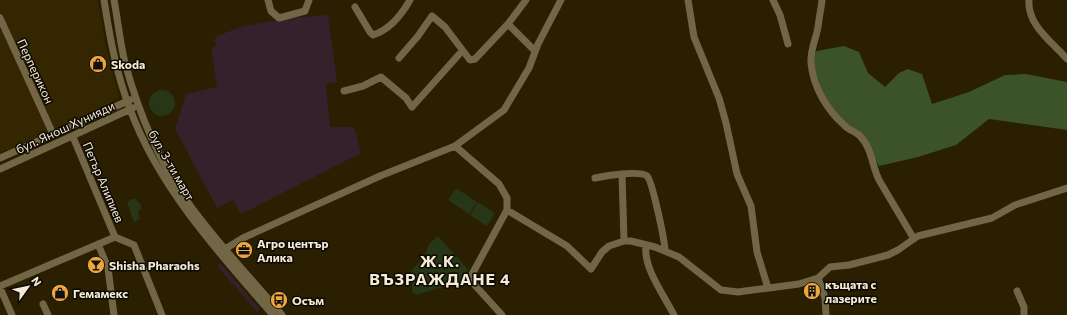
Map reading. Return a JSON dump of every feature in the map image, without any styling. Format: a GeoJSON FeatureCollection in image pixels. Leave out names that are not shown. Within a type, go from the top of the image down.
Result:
{"type":"FeatureCollection","features":[{"type":"Feature","properties":{"kind":"street","name":"бул. 3-ти март"},"geometry":{"type":"LineString","coordinates":[[104,0],[112,51],[127,101],[153,157],[186,211],[217,251],[273,315]]}},
{"type":"Feature","properties":{"kind":"street","name":"бул. 3-ти март"},"geometry":{"type":"LineString","coordinates":[[114,0],[122,50],[136,98],[161,155],[179,188],[225,249],[282,315]]}},
{"type":"Feature","properties":{"kind":"street"},"geometry":{"type":"LineString","coordinates":[[268,0],[271,11],[279,18],[305,11],[309,0]]}},
{"type":"Feature","properties":{"kind":"street"},"geometry":{"type":"LineString","coordinates":[[355,7],[373,35],[389,26],[403,11],[410,0]]}},
{"type":"Feature","properties":{"kind":"street"},"geometry":{"type":"LineString","coordinates":[[399,58],[418,36],[432,16],[445,27],[470,60],[476,59],[508,24],[526,0]]}},
{"type":"Feature","properties":{"kind":"street"},"geometry":{"type":"LineString","coordinates":[[225,249],[243,238],[373,179],[455,146],[504,110],[529,68],[535,51],[561,0]]}},
{"type":"Feature","properties":{"kind":"street"},"geometry":{"type":"LineString","coordinates":[[688,0],[694,37],[719,98],[728,130],[737,174],[751,206],[757,252],[768,288]]}},
{"type":"Feature","properties":{"kind":"street"},"geometry":{"type":"LineString","coordinates":[[773,0],[780,15],[788,44]]}},
{"type":"Feature","properties":{"kind":"street"},"geometry":{"type":"LineString","coordinates":[[822,0],[818,28],[812,45],[811,61],[816,84],[829,109],[845,126],[860,136],[872,157],[875,173],[914,239]]}},
{"type":"Feature","properties":{"kind":"street"},"geometry":{"type":"LineString","coordinates":[[1029,0],[1030,14],[1034,23],[1067,59]]}},
{"type":"Feature","properties":{"kind":"street","name":"Перперикон"},"geometry":{"type":"LineString","coordinates":[[0,18],[53,134]]}},
{"type":"Feature","properties":{"kind":"street"},"geometry":{"type":"LineString","coordinates":[[508,24],[535,51]]}},
{"type":"Feature","properties":{"kind":"street"},"geometry":{"type":"LineString","coordinates":[[112,51],[122,50]]}},
{"type":"Feature","properties":{"kind":"street"},"geometry":{"type":"LineString","coordinates":[[344,91],[363,86],[381,77],[406,98],[412,107],[462,51]]}},
{"type":"Feature","properties":{"kind":"street","name":"бул. Янош Хунияди"},"geometry":{"type":"LineString","coordinates":[[0,158],[136,98]]}},
{"type":"Feature","properties":{"kind":"street","name":"бул. Янош Хунияди"},"geometry":{"type":"LineString","coordinates":[[0,169],[139,106]]}},
{"type":"Feature","properties":{"kind":"street","name":"Петър Алипиев"},"geometry":{"type":"LineString","coordinates":[[73,136],[115,237],[134,245],[162,315]]}},
{"type":"Feature","properties":{"kind":"street"},"geometry":{"type":"LineString","coordinates":[[455,146],[500,184],[507,198],[507,210],[480,256],[470,278],[502,315]]}},
{"type":"Feature","properties":{"kind":"street"},"geometry":{"type":"LineString","coordinates":[[595,178],[622,174],[643,174],[651,181],[657,214],[664,239],[665,251]]}},
{"type":"Feature","properties":{"kind":"street"},"geometry":{"type":"LineString","coordinates":[[622,174],[624,241]]}},
{"type":"Feature","properties":{"kind":"street"},"geometry":{"type":"LineString","coordinates":[[507,210],[567,246],[591,269],[608,246],[624,241],[646,245],[679,257],[721,290],[738,292],[799,284],[818,278],[830,267],[849,265],[888,255],[914,239],[934,231],[965,226],[992,218],[1015,205],[1067,188]]}},
{"type":"Feature","properties":{"kind":"street"},"geometry":{"type":"LineString","coordinates":[[12,315],[0,287],[115,237]]}},
{"type":"Feature","properties":{"kind":"street"},"geometry":{"type":"LineString","coordinates":[[98,244],[108,268],[114,315]]}},
{"type":"Feature","properties":{"kind":"street"},"geometry":{"type":"LineString","coordinates":[[646,245],[645,250],[653,276],[674,315]]}},
{"type":"Feature","properties":{"kind":"street"},"geometry":{"type":"LineString","coordinates":[[818,278],[826,303],[826,315]]}},
{"type":"Feature","properties":{"kind":"street"},"geometry":{"type":"LineString","coordinates":[[1017,291],[1024,307],[1024,315]]}},
{"type":"Feature","properties":{"kind":"street"},"geometry":{"type":"LineString","coordinates":[[43,304],[48,315]]}},
{"type":"Feature","properties":{"kind":"shaded area"},"geometry":{"type":"Polygon","coordinates":[[[0,0],[98,0],[105,44],[119,97],[110,104],[0,153],[0,0]]]}},
{"type":"Feature","properties":{"kind":"shaded area"},"geometry":{"type":"Polygon","coordinates":[[[328,15],[337,82],[326,84],[330,127],[354,127],[361,153],[241,214],[233,200],[217,208],[175,129],[186,94],[217,87],[211,48],[216,46],[215,37],[243,26],[290,18],[328,15]]]}},
{"type":"Feature","properties":{"kind":"shaded area"},"geometry":{"type":"Polygon","coordinates":[[[220,263],[260,309],[257,312],[217,266],[220,263]]]}},
{"type":"Feature","properties":{"kind":"green space"},"geometry":{"type":"Polygon","coordinates":[[[844,46],[859,52],[868,73],[885,87],[899,73],[908,69],[922,74],[932,104],[969,92],[1005,75],[1026,74],[1067,82],[1067,130],[989,119],[956,145],[918,157],[879,166],[860,134],[838,117],[821,92],[811,57],[817,51],[844,46]]]}},
{"type":"Feature","properties":{"kind":"green space"},"geometry":{"type":"Polygon","coordinates":[[[162,90],[171,94],[175,103],[171,112],[162,116],[153,112],[149,103],[153,94],[162,90]]]}},
{"type":"Feature","properties":{"kind":"green space"},"geometry":{"type":"Polygon","coordinates":[[[456,188],[477,202],[469,214],[448,200],[456,188]]]}},
{"type":"Feature","properties":{"kind":"green space"},"geometry":{"type":"Polygon","coordinates":[[[131,199],[136,199],[141,205],[141,209],[138,212],[140,219],[134,222],[127,203],[131,199]]]}},
{"type":"Feature","properties":{"kind":"green space"},"geometry":{"type":"Polygon","coordinates":[[[478,202],[495,213],[487,226],[470,215],[478,202]]]}},
{"type":"Feature","properties":{"kind":"green space"},"geometry":{"type":"Polygon","coordinates":[[[438,236],[466,267],[468,271],[466,280],[416,295],[412,292],[412,284],[408,281],[411,271],[425,256],[429,244],[438,236]]]}},
{"type":"Feature","properties":{"kind":"place","name":"Skoda"},"geometry":{"type":"Point","coordinates":[98,64]}},
{"type":"Feature","properties":{"kind":"place","name":"Агро център Алика"},"geometry":{"type":"Point","coordinates":[244,250]}},
{"type":"Feature","properties":{"kind":"place","name":"Shisha Pharaohs"},"geometry":{"type":"Point","coordinates":[96,265]}},
{"type":"Feature","properties":{"kind":"place","name":"къщата с лазерите"},"geometry":{"type":"Point","coordinates":[812,291]}},
{"type":"Feature","properties":{"kind":"place","name":"Гемамекс"},"geometry":{"type":"Point","coordinates":[60,293]}},
{"type":"Feature","properties":{"kind":"place","name":"Осъм"},"geometry":{"type":"Point","coordinates":[279,300]}},
{"type":"Feature","properties":{"kind":"district","name":"Ж.К. ВЪЗРАЖДАНЕ 4"},"geometry":{"type":"Point","coordinates":[440,269]}}]}
